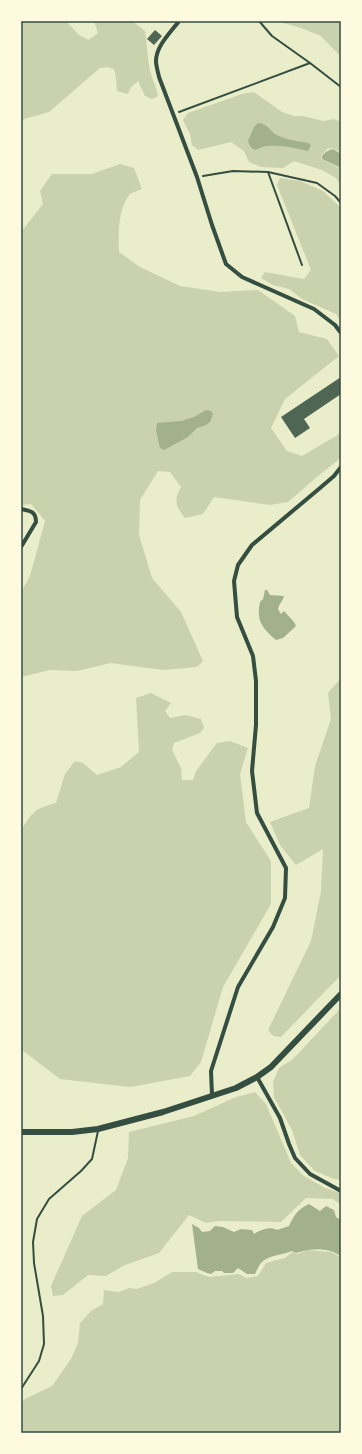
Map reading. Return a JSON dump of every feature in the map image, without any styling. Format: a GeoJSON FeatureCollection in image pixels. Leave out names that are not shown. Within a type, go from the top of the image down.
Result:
{"type":"FeatureCollection","features":[{"type":"Feature","properties":{"kind":"main road"},"geometry":{"type":"LineString","coordinates":[[21,1132],[72,1132],[98,1129],[134,1121],[236,1088],[257,1077],[271,1067],[341,994]]}},
{"type":"Feature","properties":{"kind":"street"},"geometry":{"type":"LineString","coordinates":[[179,21],[164,41],[158,54],[156,60],[159,77],[197,177],[226,264],[242,277],[314,309],[335,325],[341,333]]}},
{"type":"Feature","properties":{"kind":"street"},"geometry":{"type":"LineString","coordinates":[[212,1095],[212,1071],[238,987],[273,927],[285,898],[286,868],[257,813],[252,771],[256,725],[256,681],[253,656],[237,617],[234,580],[238,565],[252,545],[334,476],[341,467]]}},
{"type":"Feature","properties":{"kind":"street"},"geometry":{"type":"LineString","coordinates":[[21,509],[32,511],[35,514],[36,522],[21,547]]}},
{"type":"Feature","properties":{"kind":"street"},"geometry":{"type":"LineString","coordinates":[[257,1077],[280,1118],[295,1158],[310,1174],[341,1191]]}},
{"type":"Feature","properties":{"kind":"lane"},"geometry":{"type":"LineString","coordinates":[[21,1389],[39,1361],[44,1344],[43,1316],[34,1263],[33,1242],[37,1219],[49,1199],[92,1159],[98,1129]]}},
{"type":"Feature","properties":{"kind":"path"},"geometry":{"type":"LineString","coordinates":[[259,21],[272,36],[341,87]]}},
{"type":"Feature","properties":{"kind":"path"},"geometry":{"type":"LineString","coordinates":[[173,115],[310,63]]}},
{"type":"Feature","properties":{"kind":"path"},"geometry":{"type":"LineString","coordinates":[[197,177],[233,171],[268,172],[317,183],[335,196],[341,203]]}},
{"type":"Feature","properties":{"kind":"path"},"geometry":{"type":"LineString","coordinates":[[268,172],[302,265]]}},
{"type":"Feature","properties":{"kind":"shaded area"},"geometry":{"type":"Polygon","coordinates":[[[21,21],[66,21],[79,35],[89,40],[98,33],[94,21],[132,21],[145,31],[150,69],[158,96],[152,99],[145,96],[138,81],[131,87],[128,94],[117,91],[114,69],[107,67],[100,68],[49,112],[21,120],[21,21]]]}},
{"type":"Feature","properties":{"kind":"shaded area"},"geometry":{"type":"Polygon","coordinates":[[[277,21],[341,21],[341,57],[321,36],[277,21]]]}},
{"type":"Feature","properties":{"kind":"shaded area"},"geometry":{"type":"Polygon","coordinates":[[[254,92],[282,112],[294,116],[303,116],[323,121],[334,119],[341,122],[341,153],[333,148],[327,149],[321,156],[321,159],[341,169],[341,186],[336,178],[322,170],[294,161],[283,168],[261,167],[249,162],[244,151],[231,142],[198,150],[192,145],[190,134],[183,120],[188,113],[242,94],[254,92]]]}},
{"type":"Feature","properties":{"kind":"shaded area"},"geometry":{"type":"Polygon","coordinates":[[[258,123],[267,126],[273,132],[282,137],[311,145],[308,151],[278,146],[267,146],[253,149],[248,141],[254,127],[258,123]]]}},
{"type":"Feature","properties":{"kind":"shaded area"},"geometry":{"type":"Polygon","coordinates":[[[333,149],[341,154],[341,168],[322,159],[324,153],[333,149]]]}},
{"type":"Feature","properties":{"kind":"shaded area"},"geometry":{"type":"Polygon","coordinates":[[[120,164],[134,168],[142,189],[130,194],[123,207],[119,230],[119,252],[140,267],[180,286],[220,292],[258,290],[295,316],[299,332],[327,339],[339,356],[285,399],[271,428],[287,451],[302,456],[341,433],[341,456],[288,502],[270,505],[214,497],[203,514],[185,518],[179,510],[176,500],[181,487],[170,472],[158,471],[140,500],[139,535],[152,578],[181,612],[203,661],[197,667],[163,670],[111,663],[77,671],[50,670],[21,677],[21,592],[30,576],[45,521],[31,504],[21,505],[21,232],[43,204],[40,191],[52,174],[92,174],[120,164]]]}},
{"type":"Feature","properties":{"kind":"shaded area"},"geometry":{"type":"Polygon","coordinates":[[[280,178],[300,181],[323,191],[341,208],[341,320],[336,314],[302,299],[289,289],[273,285],[261,278],[265,272],[304,279],[311,270],[277,185],[280,178]]]}},
{"type":"Feature","properties":{"kind":"shaded area"},"geometry":{"type":"Polygon","coordinates":[[[206,410],[211,411],[213,414],[210,422],[197,428],[188,437],[164,450],[160,448],[156,430],[157,423],[181,421],[194,417],[206,410]]]}},
{"type":"Feature","properties":{"kind":"shaded area"},"geometry":{"type":"Polygon","coordinates":[[[265,590],[267,590],[270,595],[284,596],[278,609],[281,614],[284,611],[296,626],[283,638],[276,640],[267,632],[261,623],[259,608],[265,590]]]}},
{"type":"Feature","properties":{"kind":"shaded area"},"geometry":{"type":"Polygon","coordinates":[[[341,678],[341,975],[281,1037],[273,1036],[268,1030],[311,941],[321,891],[323,849],[296,865],[280,845],[270,822],[309,808],[315,766],[331,719],[328,693],[341,678]]]}},
{"type":"Feature","properties":{"kind":"shaded area"},"geometry":{"type":"Polygon","coordinates":[[[151,693],[171,703],[165,711],[170,718],[186,715],[201,719],[204,728],[200,733],[174,743],[172,750],[181,768],[182,780],[193,780],[196,771],[217,743],[230,741],[248,748],[240,774],[246,822],[271,861],[271,904],[223,987],[201,1062],[190,1076],[130,1087],[60,1079],[22,1050],[21,1046],[22,829],[32,814],[43,807],[56,803],[65,774],[75,761],[83,763],[97,775],[121,767],[139,752],[136,698],[151,693]]]}},
{"type":"Feature","properties":{"kind":"shaded area"},"geometry":{"type":"Polygon","coordinates":[[[341,1008],[341,1180],[334,1179],[315,1171],[300,1155],[292,1130],[274,1097],[273,1082],[279,1068],[293,1059],[341,1008]]]}},
{"type":"Feature","properties":{"kind":"shaded area"},"geometry":{"type":"Polygon","coordinates":[[[255,1092],[266,1104],[291,1163],[304,1176],[325,1188],[341,1193],[341,1205],[333,1199],[306,1198],[281,1222],[219,1221],[206,1223],[189,1215],[159,1253],[125,1265],[106,1276],[88,1275],[63,1295],[53,1296],[51,1286],[82,1216],[116,1190],[128,1158],[129,1132],[194,1116],[236,1097],[255,1092]]]}},
{"type":"Feature","properties":{"kind":"shaded area"},"geometry":{"type":"Polygon","coordinates":[[[309,1204],[320,1211],[326,1206],[334,1210],[336,1217],[341,1220],[341,1256],[330,1251],[319,1249],[296,1253],[292,1251],[272,1256],[265,1260],[262,1262],[255,1274],[247,1274],[238,1268],[233,1273],[215,1271],[211,1274],[198,1269],[192,1224],[199,1228],[202,1232],[210,1231],[215,1226],[223,1227],[234,1232],[241,1229],[252,1230],[254,1234],[266,1229],[271,1228],[277,1230],[289,1226],[297,1213],[309,1204]]]}},
{"type":"Feature","properties":{"kind":"shaded area"},"geometry":{"type":"Polygon","coordinates":[[[308,1250],[331,1252],[341,1257],[341,1433],[21,1433],[21,1403],[25,1399],[52,1386],[71,1359],[78,1343],[80,1323],[91,1311],[103,1304],[104,1290],[119,1292],[129,1288],[137,1289],[154,1283],[172,1272],[196,1272],[209,1277],[239,1274],[246,1278],[258,1276],[266,1263],[285,1258],[292,1252],[297,1254],[308,1250]]]}},
{"type":"Feature","properties":{"kind":"building"},"geometry":{"type":"Polygon","coordinates":[[[155,30],[162,36],[154,45],[147,39],[155,30]]]}},
{"type":"Feature","properties":{"kind":"building"},"geometry":{"type":"Polygon","coordinates":[[[341,377],[341,394],[304,419],[310,428],[295,438],[281,417],[341,377]]]}}]}
